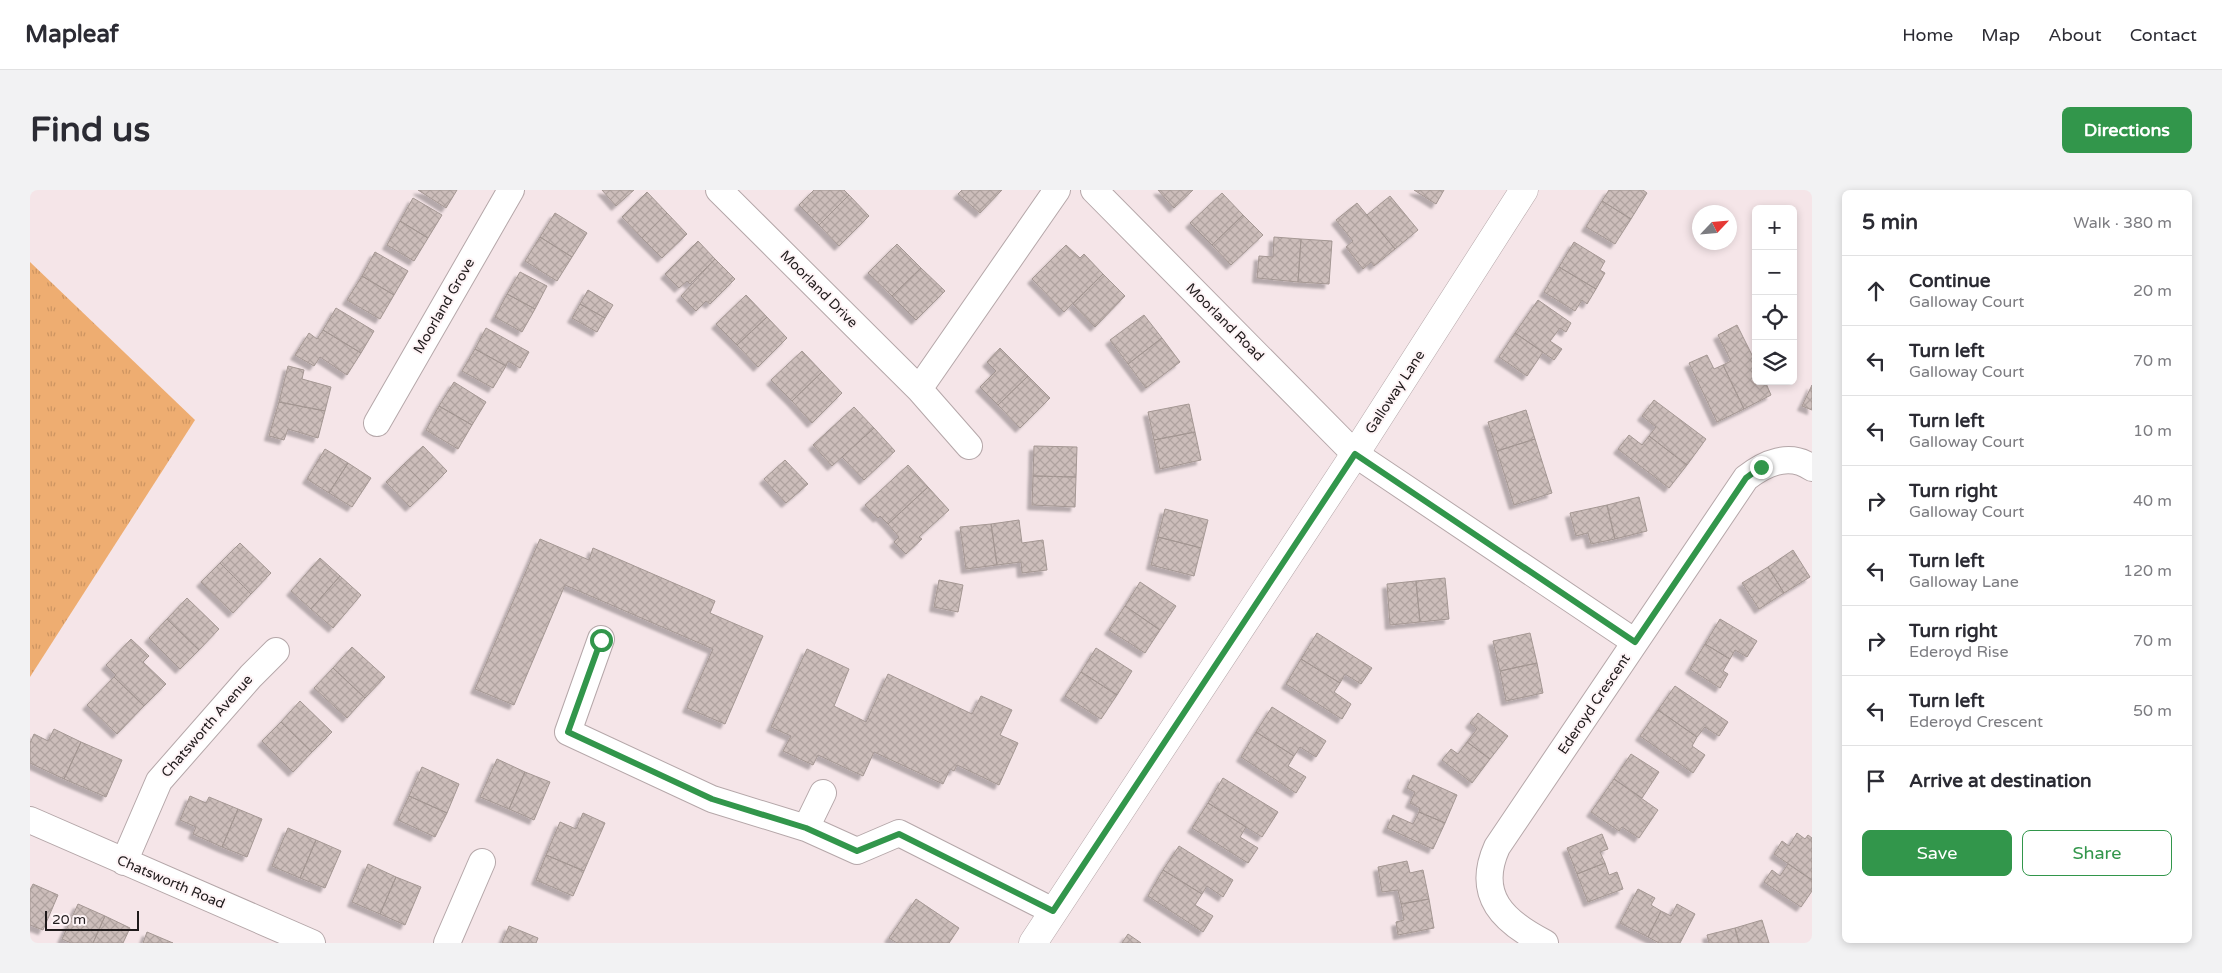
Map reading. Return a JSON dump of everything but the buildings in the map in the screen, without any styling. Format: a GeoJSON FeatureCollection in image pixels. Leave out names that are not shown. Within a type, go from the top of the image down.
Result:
{"type":"FeatureCollection","features":[{"type":"Feature","properties":{"kind":"main road","name":"Galloway Lane"},"geometry":{"type":"LineString","coordinates":[[1032,943],[1355,454],[1524,190]]}},
{"type":"Feature","properties":{"kind":"street","name":"Moorland Grove"},"geometry":{"type":"LineString","coordinates":[[377,423],[511,190]]}},
{"type":"Feature","properties":{"kind":"street","name":"Moorland Drive"},"geometry":{"type":"LineString","coordinates":[[718,190],[919,389],[969,446]]}},
{"type":"Feature","properties":{"kind":"street"},"geometry":{"type":"LineString","coordinates":[[919,389],[1057,190]]}},
{"type":"Feature","properties":{"kind":"street","name":"Moorland Road"},"geometry":{"type":"LineString","coordinates":[[1094,190],[1355,454],[1635,642]]}},
{"type":"Feature","properties":{"kind":"street","name":"Ederoyd Crescent"},"geometry":{"type":"LineString","coordinates":[[1545,943],[1519,930],[1504,915],[1493,897],[1489,878],[1490,862],[1497,847],[1746,478],[1761,467],[1777,461],[1794,460],[1812,468]]}},
{"type":"Feature","properties":{"kind":"street"},"geometry":{"type":"LineString","coordinates":[[601,640],[568,732],[712,799],[806,828],[857,851],[899,834],[1053,911]]}},
{"type":"Feature","properties":{"kind":"street","name":"Chatsworth Avenue"},"geometry":{"type":"LineString","coordinates":[[124,862],[159,781],[251,676],[276,651]]}},
{"type":"Feature","properties":{"kind":"street"},"geometry":{"type":"LineString","coordinates":[[806,828],[823,793]]}},
{"type":"Feature","properties":{"kind":"street","name":"Chatsworth Road"},"geometry":{"type":"LineString","coordinates":[[30,820],[312,943]]}},
{"type":"Feature","properties":{"kind":"street"},"geometry":{"type":"LineString","coordinates":[[447,943],[482,862]]}},
{"type":"Feature","properties":{"kind":"green space"},"geometry":{"type":"Polygon","coordinates":[[[30,262],[195,420],[30,677],[30,262]]]}},
{"type":"Feature","properties":{"kind":"route"},"geometry":{"type":"LineString","coordinates":[[601,640],[568,732],[712,799],[806,828],[857,851],[899,834],[1053,911],[1355,454],[1635,642],[1746,478],[1761,467]]}}]}
